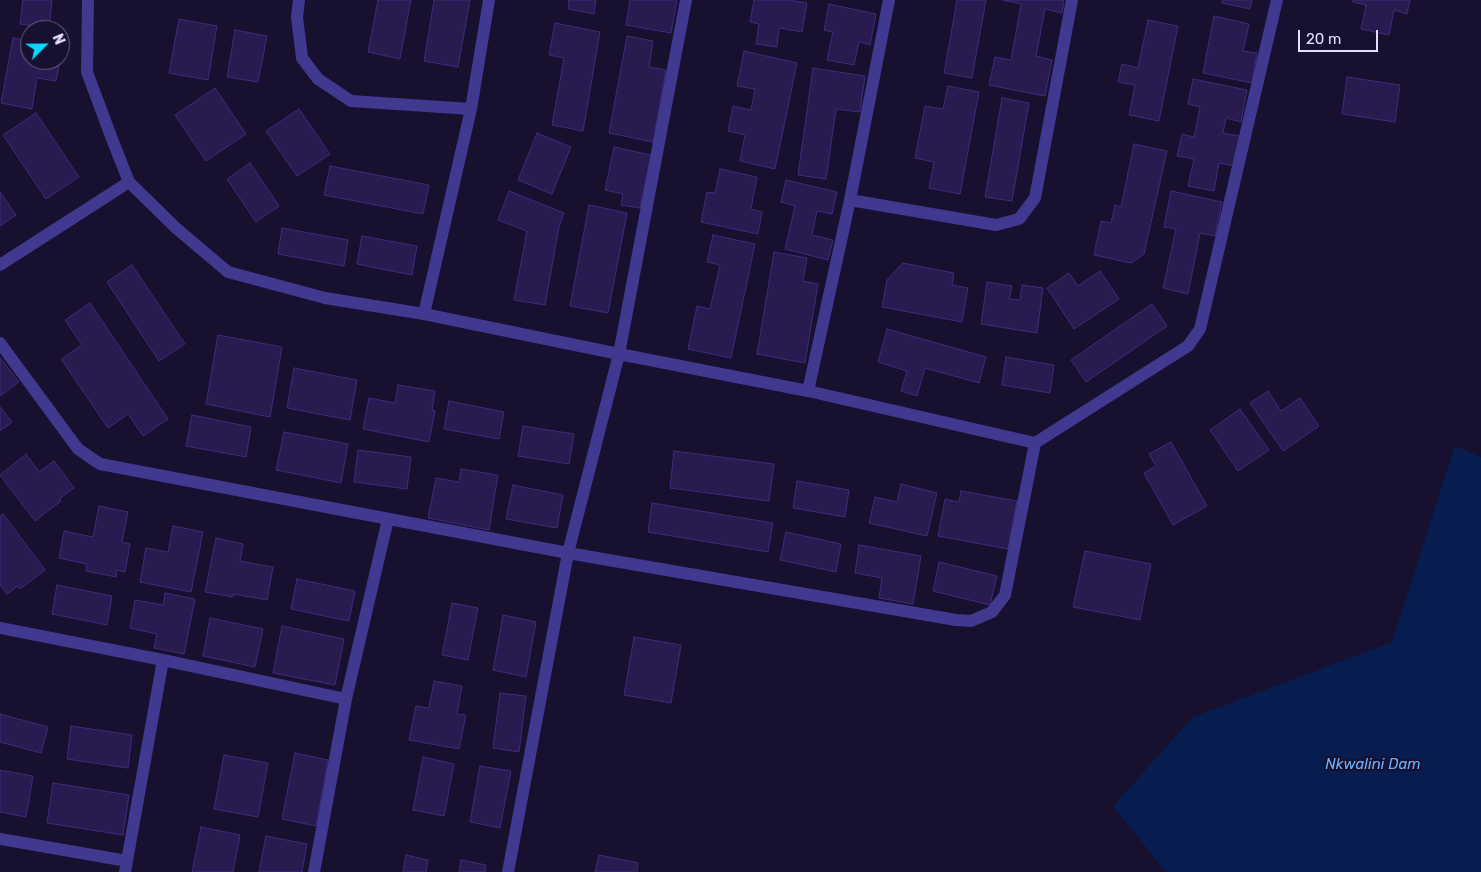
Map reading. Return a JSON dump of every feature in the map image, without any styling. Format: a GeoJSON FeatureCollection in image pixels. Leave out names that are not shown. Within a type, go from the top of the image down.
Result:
{"type":"FeatureCollection","features":[{"type":"Feature","properties":{"kind":"street"},"geometry":{"type":"LineString","coordinates":[[88,0],[87,72],[129,182],[176,228],[228,272],[325,298],[424,314],[808,391],[1035,443],[1188,346],[1200,329],[1277,0]]}},
{"type":"Feature","properties":{"kind":"street"},"geometry":{"type":"LineString","coordinates":[[299,0],[297,17],[302,58],[318,79],[351,101],[471,109]]}},
{"type":"Feature","properties":{"kind":"street"},"geometry":{"type":"LineString","coordinates":[[424,314],[471,109],[489,0]]}},
{"type":"Feature","properties":{"kind":"street"},"geometry":{"type":"LineString","coordinates":[[508,872],[568,553],[619,354],[686,0]]}},
{"type":"Feature","properties":{"kind":"street"},"geometry":{"type":"LineString","coordinates":[[808,391],[850,200],[889,0]]}},
{"type":"Feature","properties":{"kind":"street"},"geometry":{"type":"LineString","coordinates":[[850,200],[996,226],[1019,219],[1035,198],[1072,0]]}},
{"type":"Feature","properties":{"kind":"street"},"geometry":{"type":"LineString","coordinates":[[0,264],[129,182]]}},
{"type":"Feature","properties":{"kind":"street"},"geometry":{"type":"LineString","coordinates":[[0,343],[78,449],[100,464],[568,553],[971,621],[992,612],[1005,595],[1035,443]]}},
{"type":"Feature","properties":{"kind":"street"},"geometry":{"type":"LineString","coordinates":[[314,872],[346,699],[388,519]]}},
{"type":"Feature","properties":{"kind":"street"},"geometry":{"type":"LineString","coordinates":[[0,628],[346,699]]}},
{"type":"Feature","properties":{"kind":"street"},"geometry":{"type":"LineString","coordinates":[[0,839],[126,867],[163,660]]}},
{"type":"Feature","properties":{"kind":"water","name":"Nkwalini Dam"},"geometry":{"type":"Polygon","coordinates":[[[1455,446],[1481,457],[1481,872],[1166,872],[1113,806],[1193,717],[1392,642],[1455,446]]]}},
{"type":"Feature","properties":{"kind":"building"},"geometry":{"type":"Polygon","coordinates":[[[23,0],[52,0],[50,20],[20,20],[23,0]]]}},
{"type":"Feature","properties":{"kind":"building"},"geometry":{"type":"Polygon","coordinates":[[[378,0],[411,0],[400,59],[368,52],[378,0]]]}},
{"type":"Feature","properties":{"kind":"building"},"geometry":{"type":"Polygon","coordinates":[[[434,0],[470,0],[458,67],[424,61],[434,0]]]}},
{"type":"Feature","properties":{"kind":"building"},"geometry":{"type":"Polygon","coordinates":[[[569,0],[596,0],[594,14],[568,9],[569,0]]]}},
{"type":"Feature","properties":{"kind":"building"},"geometry":{"type":"Polygon","coordinates":[[[630,0],[677,0],[671,33],[626,25],[630,0]]]}},
{"type":"Feature","properties":{"kind":"building"},"geometry":{"type":"Polygon","coordinates":[[[754,0],[788,0],[807,3],[802,32],[779,28],[777,47],[756,44],[759,24],[750,22],[754,0]]]}},
{"type":"Feature","properties":{"kind":"building"},"geometry":{"type":"Polygon","coordinates":[[[957,0],[986,0],[972,78],[944,73],[957,0]]]}},
{"type":"Feature","properties":{"kind":"building"},"geometry":{"type":"Polygon","coordinates":[[[1003,0],[1064,0],[1062,13],[1045,9],[1036,56],[1052,60],[1045,96],[989,85],[995,57],[1011,60],[1021,4],[1003,0]]]}},
{"type":"Feature","properties":{"kind":"building"},"geometry":{"type":"Polygon","coordinates":[[[1223,0],[1252,0],[1250,9],[1222,3],[1223,0]]]}},
{"type":"Feature","properties":{"kind":"building"},"geometry":{"type":"Polygon","coordinates":[[[1353,0],[1410,0],[1407,14],[1394,10],[1389,35],[1361,29],[1366,5],[1353,2],[1353,0]]]}},
{"type":"Feature","properties":{"kind":"building"},"geometry":{"type":"Polygon","coordinates":[[[829,4],[876,14],[870,45],[859,42],[854,65],[827,60],[833,32],[824,30],[829,4]]]}},
{"type":"Feature","properties":{"kind":"building"},"geometry":{"type":"Polygon","coordinates":[[[1214,16],[1249,24],[1243,51],[1257,53],[1252,83],[1203,73],[1214,16]]]}},
{"type":"Feature","properties":{"kind":"building"},"geometry":{"type":"Polygon","coordinates":[[[179,19],[217,26],[208,80],[169,73],[179,19]]]}},
{"type":"Feature","properties":{"kind":"building"},"geometry":{"type":"Polygon","coordinates":[[[1148,20],[1178,26],[1159,121],[1129,115],[1135,85],[1118,82],[1122,64],[1138,68],[1148,20]]]}},
{"type":"Feature","properties":{"kind":"building"},"geometry":{"type":"Polygon","coordinates":[[[555,23],[600,32],[583,131],[552,125],[564,58],[549,55],[555,23]]]}},
{"type":"Feature","properties":{"kind":"building"},"geometry":{"type":"Polygon","coordinates":[[[235,30],[267,36],[258,82],[227,77],[235,30]]]}},
{"type":"Feature","properties":{"kind":"building"},"geometry":{"type":"Polygon","coordinates":[[[627,36],[653,41],[649,67],[666,70],[653,142],[609,133],[627,36]]]}},
{"type":"Feature","properties":{"kind":"building"},"geometry":{"type":"Polygon","coordinates":[[[13,38],[20,39],[20,70],[58,70],[56,81],[37,78],[32,109],[1,103],[13,38]]]}},
{"type":"Feature","properties":{"kind":"building"},"geometry":{"type":"Polygon","coordinates":[[[744,51],[797,63],[775,169],[740,161],[745,135],[728,131],[733,106],[751,110],[755,89],[737,86],[744,51]]]}},
{"type":"Feature","properties":{"kind":"building"},"geometry":{"type":"Polygon","coordinates":[[[813,68],[865,76],[860,112],[836,109],[826,179],[798,175],[813,68]]]}},
{"type":"Feature","properties":{"kind":"building"},"geometry":{"type":"Polygon","coordinates":[[[1347,77],[1400,85],[1395,122],[1342,114],[1347,77]]]}},
{"type":"Feature","properties":{"kind":"building"},"geometry":{"type":"Polygon","coordinates":[[[1193,79],[1247,90],[1241,122],[1226,118],[1223,133],[1240,136],[1234,166],[1219,163],[1214,191],[1188,186],[1194,159],[1177,156],[1182,134],[1194,137],[1200,107],[1188,104],[1193,79]]]}},
{"type":"Feature","properties":{"kind":"building"},"geometry":{"type":"Polygon","coordinates":[[[948,86],[979,92],[960,194],[929,188],[934,162],[915,158],[925,106],[943,109],[948,86]]]}},
{"type":"Feature","properties":{"kind":"building"},"geometry":{"type":"Polygon","coordinates":[[[215,88],[246,134],[206,161],[175,115],[215,88]]]}},
{"type":"Feature","properties":{"kind":"building"},"geometry":{"type":"Polygon","coordinates":[[[1002,98],[1029,103],[1012,201],[985,197],[1002,98]]]}},
{"type":"Feature","properties":{"kind":"building"},"geometry":{"type":"Polygon","coordinates":[[[299,109],[330,154],[297,176],[266,131],[299,109]]]}},
{"type":"Feature","properties":{"kind":"building"},"geometry":{"type":"Polygon","coordinates":[[[36,113],[79,177],[46,199],[3,135],[36,113]]]}},
{"type":"Feature","properties":{"kind":"building"},"geometry":{"type":"Polygon","coordinates":[[[537,133],[571,147],[552,194],[518,180],[537,133]]]}},
{"type":"Feature","properties":{"kind":"building"},"geometry":{"type":"Polygon","coordinates":[[[1134,144],[1167,151],[1144,254],[1131,263],[1094,255],[1101,221],[1111,223],[1115,205],[1121,207],[1134,144]]]}},
{"type":"Feature","properties":{"kind":"building"},"geometry":{"type":"Polygon","coordinates":[[[614,147],[651,155],[640,208],[621,205],[623,194],[605,190],[614,147]]]}},
{"type":"Feature","properties":{"kind":"building"},"geometry":{"type":"Polygon","coordinates":[[[250,163],[279,206],[256,222],[227,179],[250,163]]]}},
{"type":"Feature","properties":{"kind":"building"},"geometry":{"type":"Polygon","coordinates":[[[330,166],[429,185],[423,214],[324,195],[330,166]]]}},
{"type":"Feature","properties":{"kind":"building"},"geometry":{"type":"Polygon","coordinates":[[[720,169],[757,177],[751,209],[762,212],[758,234],[701,222],[707,192],[715,193],[720,169]]]}},
{"type":"Feature","properties":{"kind":"building"},"geometry":{"type":"Polygon","coordinates":[[[786,180],[837,192],[832,214],[817,211],[812,235],[833,240],[828,260],[785,249],[795,206],[781,202],[786,180]]]}},
{"type":"Feature","properties":{"kind":"building"},"geometry":{"type":"Polygon","coordinates":[[[509,191],[564,213],[559,227],[545,305],[514,300],[527,231],[498,220],[509,191]]]}},
{"type":"Feature","properties":{"kind":"building"},"geometry":{"type":"Polygon","coordinates":[[[1171,191],[1222,202],[1215,236],[1200,233],[1188,294],[1163,288],[1176,229],[1164,227],[1171,191]]]}},
{"type":"Feature","properties":{"kind":"building"},"geometry":{"type":"Polygon","coordinates":[[[0,192],[16,215],[0,226],[0,192]]]}},
{"type":"Feature","properties":{"kind":"building"},"geometry":{"type":"Polygon","coordinates":[[[589,205],[627,213],[608,313],[570,306],[589,205]]]}},
{"type":"Feature","properties":{"kind":"building"},"geometry":{"type":"Polygon","coordinates":[[[282,228],[348,240],[344,266],[278,254],[282,228]]]}},
{"type":"Feature","properties":{"kind":"building"},"geometry":{"type":"Polygon","coordinates":[[[713,235],[755,244],[731,358],[688,349],[697,306],[710,309],[720,265],[707,262],[713,235]]]}},
{"type":"Feature","properties":{"kind":"building"},"geometry":{"type":"Polygon","coordinates":[[[362,236],[417,246],[412,275],[357,264],[362,236]]]}},
{"type":"Feature","properties":{"kind":"building"},"geometry":{"type":"Polygon","coordinates":[[[774,252],[807,258],[803,281],[818,284],[805,363],[757,354],[774,252]]]}},
{"type":"Feature","properties":{"kind":"building"},"geometry":{"type":"Polygon","coordinates":[[[903,263],[954,273],[952,285],[968,288],[962,322],[882,307],[887,280],[903,263]]]}},
{"type":"Feature","properties":{"kind":"building"},"geometry":{"type":"Polygon","coordinates":[[[132,265],[185,344],[159,361],[107,282],[132,265]]]}},
{"type":"Feature","properties":{"kind":"building"},"geometry":{"type":"Polygon","coordinates":[[[1100,271],[1119,299],[1074,329],[1047,288],[1069,273],[1078,286],[1100,271]]]}},
{"type":"Feature","properties":{"kind":"building"},"geometry":{"type":"Polygon","coordinates":[[[987,282],[1012,286],[1009,299],[1020,300],[1022,285],[1043,288],[1037,333],[981,324],[987,282]]]}},
{"type":"Feature","properties":{"kind":"building"},"geometry":{"type":"Polygon","coordinates":[[[90,303],[168,419],[143,436],[128,414],[108,428],[61,359],[82,345],[65,320],[90,303]]]}},
{"type":"Feature","properties":{"kind":"building"},"geometry":{"type":"Polygon","coordinates":[[[1152,304],[1167,326],[1086,382],[1071,360],[1152,304]]]}},
{"type":"Feature","properties":{"kind":"building"},"geometry":{"type":"Polygon","coordinates":[[[887,329],[986,357],[979,383],[925,368],[917,396],[901,391],[907,371],[878,362],[887,329]]]}},
{"type":"Feature","properties":{"kind":"building"},"geometry":{"type":"Polygon","coordinates":[[[218,335],[282,347],[270,417],[206,404],[218,335]]]}},
{"type":"Feature","properties":{"kind":"building"},"geometry":{"type":"Polygon","coordinates":[[[1006,357],[1054,365],[1050,393],[1002,385],[1006,357]]]}},
{"type":"Feature","properties":{"kind":"building"},"geometry":{"type":"Polygon","coordinates":[[[0,358],[19,382],[0,396],[0,358]]]}},
{"type":"Feature","properties":{"kind":"building"},"geometry":{"type":"Polygon","coordinates":[[[294,368],[357,380],[350,420],[287,408],[294,368]]]}},
{"type":"Feature","properties":{"kind":"building"},"geometry":{"type":"Polygon","coordinates":[[[398,385],[435,391],[432,410],[435,411],[429,442],[363,429],[369,398],[395,403],[398,385]]]}},
{"type":"Feature","properties":{"kind":"building"},"geometry":{"type":"Polygon","coordinates":[[[1268,391],[1281,411],[1300,398],[1319,426],[1283,451],[1250,403],[1268,391]]]}},
{"type":"Feature","properties":{"kind":"building"},"geometry":{"type":"Polygon","coordinates":[[[449,401],[504,412],[499,439],[444,429],[449,401]]]}},
{"type":"Feature","properties":{"kind":"building"},"geometry":{"type":"Polygon","coordinates":[[[0,407],[12,422],[0,431],[0,407]]]}},
{"type":"Feature","properties":{"kind":"building"},"geometry":{"type":"Polygon","coordinates":[[[1240,409],[1269,450],[1238,471],[1210,430],[1240,409]]]}},
{"type":"Feature","properties":{"kind":"building"},"geometry":{"type":"Polygon","coordinates":[[[192,415],[251,427],[246,457],[186,446],[192,415]]]}},
{"type":"Feature","properties":{"kind":"building"},"geometry":{"type":"Polygon","coordinates":[[[523,426],[574,434],[569,464],[518,456],[523,426]]]}},
{"type":"Feature","properties":{"kind":"building"},"geometry":{"type":"Polygon","coordinates":[[[284,432],[348,444],[341,483],[276,470],[284,432]]]}},
{"type":"Feature","properties":{"kind":"building"},"geometry":{"type":"Polygon","coordinates":[[[1171,442],[1207,506],[1173,525],[1144,473],[1156,466],[1149,454],[1171,442]]]}},
{"type":"Feature","properties":{"kind":"building"},"geometry":{"type":"Polygon","coordinates":[[[358,450],[411,457],[407,489],[354,482],[358,450]]]}},
{"type":"Feature","properties":{"kind":"building"},"geometry":{"type":"Polygon","coordinates":[[[674,451],[774,464],[769,501],[670,488],[674,451]]]}},
{"type":"Feature","properties":{"kind":"building"},"geometry":{"type":"Polygon","coordinates":[[[26,454],[39,472],[54,461],[74,488],[59,499],[61,501],[35,521],[0,475],[26,454]]]}},
{"type":"Feature","properties":{"kind":"building"},"geometry":{"type":"Polygon","coordinates":[[[461,469],[498,475],[489,530],[428,518],[436,478],[459,482],[461,469]]]}},
{"type":"Feature","properties":{"kind":"building"},"geometry":{"type":"Polygon","coordinates":[[[797,481],[849,490],[845,517],[793,508],[797,481]]]}},
{"type":"Feature","properties":{"kind":"building"},"geometry":{"type":"Polygon","coordinates":[[[901,484],[937,493],[927,536],[869,523],[875,497],[897,502],[901,484]]]}},
{"type":"Feature","properties":{"kind":"building"},"geometry":{"type":"Polygon","coordinates":[[[513,485],[563,495],[557,528],[506,519],[513,485]]]}},
{"type":"Feature","properties":{"kind":"building"},"geometry":{"type":"Polygon","coordinates":[[[961,491],[1017,501],[1008,549],[938,536],[945,499],[959,502],[961,491]]]}},
{"type":"Feature","properties":{"kind":"building"},"geometry":{"type":"Polygon","coordinates":[[[652,503],[773,523],[768,552],[648,532],[652,503]]]}},
{"type":"Feature","properties":{"kind":"building"},"geometry":{"type":"Polygon","coordinates":[[[99,506],[128,512],[122,542],[130,544],[125,572],[117,570],[116,577],[86,571],[87,564],[59,558],[64,531],[93,537],[99,506]]]}},
{"type":"Feature","properties":{"kind":"building"},"geometry":{"type":"Polygon","coordinates":[[[3,514],[45,570],[20,589],[18,586],[7,594],[0,585],[0,516],[3,514]]]}},
{"type":"Feature","properties":{"kind":"building"},"geometry":{"type":"Polygon","coordinates":[[[173,526],[203,532],[191,592],[140,582],[146,548],[168,552],[173,526]]]}},
{"type":"Feature","properties":{"kind":"building"},"geometry":{"type":"Polygon","coordinates":[[[786,532],[841,544],[836,572],[780,560],[786,532]]]}},
{"type":"Feature","properties":{"kind":"building"},"geometry":{"type":"Polygon","coordinates":[[[216,538],[243,544],[240,561],[273,567],[267,600],[233,594],[233,597],[205,592],[216,538]]]}},
{"type":"Feature","properties":{"kind":"building"},"geometry":{"type":"Polygon","coordinates":[[[859,545],[921,556],[913,604],[879,598],[882,578],[855,573],[859,545]]]}},
{"type":"Feature","properties":{"kind":"building"},"geometry":{"type":"Polygon","coordinates":[[[1085,551],[1151,564],[1140,620],[1073,607],[1085,551]]]}},
{"type":"Feature","properties":{"kind":"building"},"geometry":{"type":"Polygon","coordinates":[[[939,562],[997,576],[990,605],[933,591],[939,562]]]}},
{"type":"Feature","properties":{"kind":"building"},"geometry":{"type":"Polygon","coordinates":[[[297,579],[355,591],[349,621],[291,609],[297,579]]]}},
{"type":"Feature","properties":{"kind":"building"},"geometry":{"type":"Polygon","coordinates":[[[57,585],[112,596],[107,625],[52,614],[57,585]]]}},
{"type":"Feature","properties":{"kind":"building"},"geometry":{"type":"Polygon","coordinates":[[[165,593],[195,599],[184,654],[154,648],[157,634],[130,628],[135,600],[163,605],[165,593]]]}},
{"type":"Feature","properties":{"kind":"building"},"geometry":{"type":"Polygon","coordinates":[[[452,603],[478,608],[468,660],[442,655],[452,603]]]}},
{"type":"Feature","properties":{"kind":"building"},"geometry":{"type":"Polygon","coordinates":[[[503,615],[536,622],[526,677],[493,670],[503,615]]]}},
{"type":"Feature","properties":{"kind":"building"},"geometry":{"type":"Polygon","coordinates":[[[210,618],[263,629],[255,667],[203,656],[210,618]]]}},
{"type":"Feature","properties":{"kind":"building"},"geometry":{"type":"Polygon","coordinates":[[[282,626],[344,639],[335,685],[273,673],[282,626]]]}},
{"type":"Feature","properties":{"kind":"building"},"geometry":{"type":"Polygon","coordinates":[[[634,637],[681,645],[671,703],[624,695],[634,637]]]}},
{"type":"Feature","properties":{"kind":"building"},"geometry":{"type":"Polygon","coordinates":[[[434,681],[462,686],[457,714],[466,715],[459,749],[409,740],[416,706],[429,708],[434,681]]]}},
{"type":"Feature","properties":{"kind":"building"},"geometry":{"type":"Polygon","coordinates":[[[500,693],[526,696],[519,752],[493,748],[500,693]]]}},
{"type":"Feature","properties":{"kind":"building"},"geometry":{"type":"Polygon","coordinates":[[[0,714],[48,727],[41,753],[0,742],[0,714]]]}},
{"type":"Feature","properties":{"kind":"building"},"geometry":{"type":"Polygon","coordinates":[[[71,726],[132,735],[128,768],[67,759],[71,726]]]}},
{"type":"Feature","properties":{"kind":"building"},"geometry":{"type":"Polygon","coordinates":[[[295,753],[328,760],[316,826],[282,819],[295,753]]]}},
{"type":"Feature","properties":{"kind":"building"},"geometry":{"type":"Polygon","coordinates":[[[224,755],[268,763],[258,817],[214,809],[224,755]]]}},
{"type":"Feature","properties":{"kind":"building"},"geometry":{"type":"Polygon","coordinates":[[[423,757],[454,764],[444,816],[413,810],[423,757]]]}},
{"type":"Feature","properties":{"kind":"building"},"geometry":{"type":"Polygon","coordinates":[[[480,766],[511,771],[500,828],[470,822],[480,766]]]}},
{"type":"Feature","properties":{"kind":"building"},"geometry":{"type":"Polygon","coordinates":[[[0,770],[33,776],[26,817],[0,812],[0,770]]]}},
{"type":"Feature","properties":{"kind":"building"},"geometry":{"type":"Polygon","coordinates":[[[53,783],[129,795],[123,835],[47,823],[53,783]]]}},
{"type":"Feature","properties":{"kind":"building"},"geometry":{"type":"Polygon","coordinates":[[[201,827],[240,835],[233,872],[192,872],[201,827]]]}},
{"type":"Feature","properties":{"kind":"building"},"geometry":{"type":"Polygon","coordinates":[[[266,836],[307,844],[302,872],[259,872],[266,836]]]}},
{"type":"Feature","properties":{"kind":"building"},"geometry":{"type":"Polygon","coordinates":[[[406,855],[428,860],[426,872],[403,872],[406,855]]]}},
{"type":"Feature","properties":{"kind":"building"},"geometry":{"type":"Polygon","coordinates":[[[599,855],[638,863],[637,872],[595,872],[599,855]]]}},
{"type":"Feature","properties":{"kind":"building"},"geometry":{"type":"Polygon","coordinates":[[[461,860],[486,865],[485,872],[459,872],[461,860]]]}}]}
